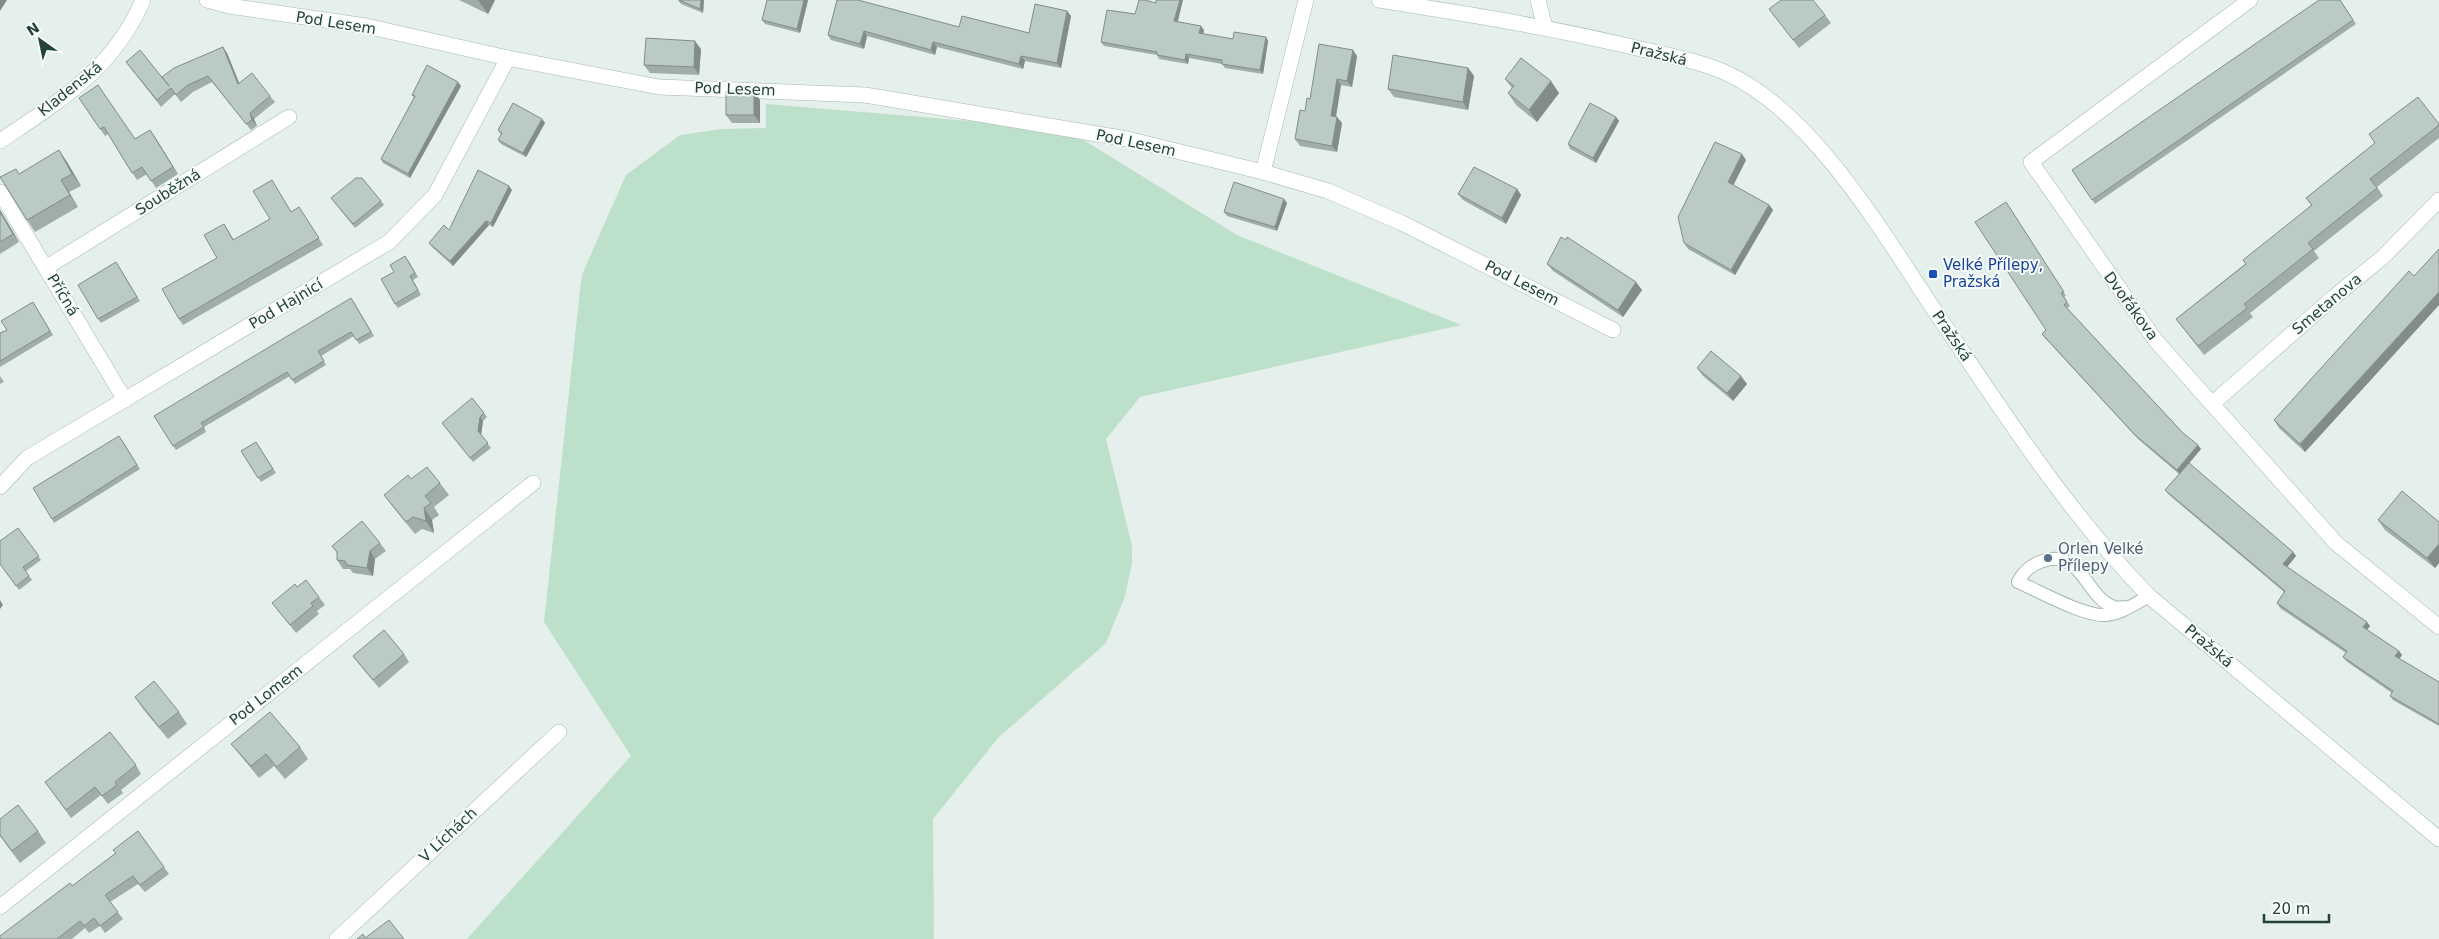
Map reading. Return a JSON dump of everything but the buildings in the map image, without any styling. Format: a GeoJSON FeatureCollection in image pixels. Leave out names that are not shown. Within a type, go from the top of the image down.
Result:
{"type":"FeatureCollection","features":[{"type":"Feature","properties":{"kind":"street","name":"Kladenská"},"geometry":{"type":"LineString","coordinates":[[0,141],[46,110],[101,66],[120,42],[143,0]]}},
{"type":"Feature","properties":{"kind":"street","name":"Pod Lesem"},"geometry":{"type":"LineString","coordinates":[[207,0],[229,6],[366,26],[508,58],[659,87],[866,96],[1127,139],[1263,172],[1328,191],[1402,223],[1613,330]]}},
{"type":"Feature","properties":{"kind":"street"},"geometry":{"type":"LineString","coordinates":[[1263,172],[1306,0]]}},
{"type":"Feature","properties":{"kind":"street","name":"Pražská"},"geometry":{"type":"LineString","coordinates":[[1379,0],[1545,27],[1666,55],[1723,71],[1762,94],[1795,121],[1814,141],[1865,209],[2051,481],[2114,560],[2149,596],[2439,839]]}},
{"type":"Feature","properties":{"kind":"street"},"geometry":{"type":"LineString","coordinates":[[1538,0],[1545,27]]}},
{"type":"Feature","properties":{"kind":"street","name":"Dvořákova"},"geometry":{"type":"LineString","coordinates":[[2250,0],[2031,162],[2150,333],[2212,404],[2336,543],[2439,627]]}},
{"type":"Feature","properties":{"kind":"street","name":"Pod Hajnicí"},"geometry":{"type":"LineString","coordinates":[[0,487],[27,458],[389,242],[434,195],[508,58]]}},
{"type":"Feature","properties":{"kind":"street","name":"Souběžná"},"geometry":{"type":"LineString","coordinates":[[47,267],[289,117]]}},
{"type":"Feature","properties":{"kind":"street","name":"Příčná"},"geometry":{"type":"LineString","coordinates":[[0,192],[47,267],[125,400]]}},
{"type":"Feature","properties":{"kind":"street","name":"Smetanova"},"geometry":{"type":"LineString","coordinates":[[2212,404],[2334,297],[2384,257],[2439,200]]}},
{"type":"Feature","properties":{"kind":"street","name":"Pod Lomem"},"geometry":{"type":"LineString","coordinates":[[0,907],[533,483]]}},
{"type":"Feature","properties":{"kind":"street","name":"V Líchách"},"geometry":{"type":"LineString","coordinates":[[337,939],[559,732]]}},
{"type":"Feature","properties":{"kind":"lane"},"geometry":{"type":"LineString","coordinates":[[2129,607],[2114,608],[2106,603],[2071,564],[2061,559],[2045,560],[2032,565],[2022,574],[2018,582],[2094,615],[2116,613],[2129,607],[2149,596]]}},
{"type":"Feature","properties":{"kind":"green space"},"geometry":{"type":"Polygon","coordinates":[[[766,104],[1066,129],[1237,235],[1461,325],[1140,397],[1106,439],[1132,546],[1132,563],[1125,596],[1106,643],[998,738],[933,819],[934,939],[467,939],[631,756],[544,622],[581,281],[584,270],[626,175],[680,135],[722,129],[766,128],[766,104]]]}},
{"type":"Feature","properties":{"kind":"place","name":"Velké Přílepy, Pražská"},"geometry":{"type":"Point","coordinates":[1933,274]}},
{"type":"Feature","properties":{"kind":"place","name":"Orlen Velké Přílepy"},"geometry":{"type":"Point","coordinates":[2048,558]}}]}
